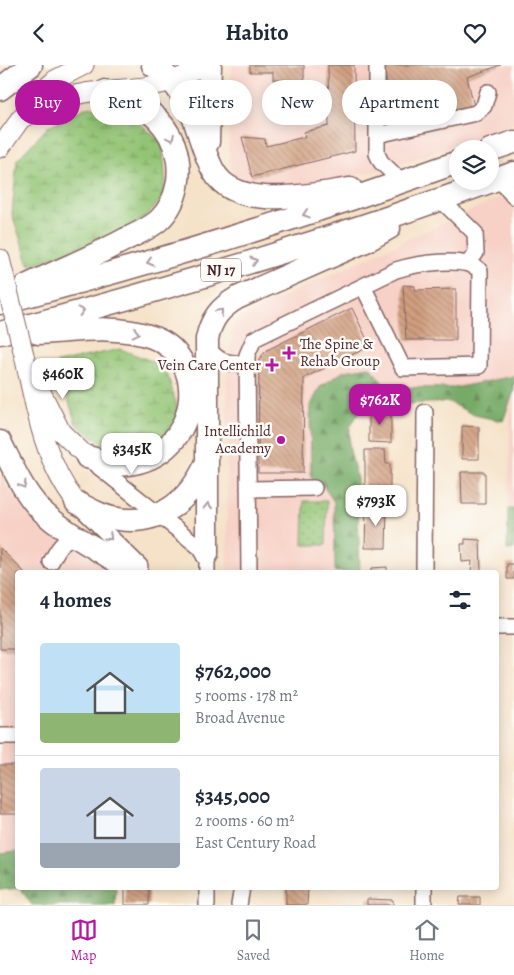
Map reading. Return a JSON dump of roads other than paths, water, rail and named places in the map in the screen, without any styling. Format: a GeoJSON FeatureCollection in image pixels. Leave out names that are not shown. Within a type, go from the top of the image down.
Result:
{"type":"FeatureCollection","features":[{"type":"Feature","properties":{"kind":"highway"},"geometry":{"type":"LineString","coordinates":[[0,70],[12,65]]}},
{"type":"Feature","properties":{"kind":"highway"},"geometry":{"type":"LineString","coordinates":[[0,89],[31,65]]}},
{"type":"Feature","properties":{"kind":"highway"},"geometry":{"type":"LineString","coordinates":[[153,65],[172,80]]}},
{"type":"Feature","properties":{"kind":"highway"},"geometry":{"type":"LineString","coordinates":[[208,158],[210,65]]}},
{"type":"Feature","properties":{"kind":"highway"},"geometry":{"type":"LineString","coordinates":[[0,301],[56,271],[97,254],[150,227],[166,212],[178,185],[179,162],[172,139],[160,123]]}},
{"type":"Feature","properties":{"kind":"highway"},"geometry":{"type":"LineString","coordinates":[[196,125],[214,173],[225,184],[240,192],[258,196],[297,196],[402,182]]}},
{"type":"Feature","properties":{"kind":"highway"},"geometry":{"type":"LineString","coordinates":[[499,147],[514,141]]}},
{"type":"Feature","properties":{"kind":"highway","name":"NJ 17"},"geometry":{"type":"LineString","coordinates":[[0,301],[197,248],[449,165]]}},
{"type":"Feature","properties":{"kind":"highway","name":"NJ 17"},"geometry":{"type":"LineString","coordinates":[[0,334],[243,264],[506,176]]}},
{"type":"Feature","properties":{"kind":"highway"},"geometry":{"type":"LineString","coordinates":[[207,563],[207,347],[211,324],[220,310],[229,303],[294,271],[368,240],[440,199]]}},
{"type":"Feature","properties":{"kind":"highway"},"geometry":{"type":"LineString","coordinates":[[0,334],[94,329],[124,330],[152,337],[162,342],[178,358],[188,380],[190,401],[185,423],[174,441],[158,454],[126,465],[87,457]]}},
{"type":"Feature","properties":{"kind":"highway"},"geometry":{"type":"LineString","coordinates":[[0,443],[20,481],[40,508],[131,570]]}},
{"type":"Feature","properties":{"kind":"highway"},"geometry":{"type":"LineString","coordinates":[[76,502],[98,513],[117,519],[137,519],[158,514],[178,504],[187,496],[199,479],[208,461]]}},
{"type":"Feature","properties":{"kind":"main road"},"geometry":{"type":"LineString","coordinates":[[58,80],[84,65]]}},
{"type":"Feature","properties":{"kind":"main road"},"geometry":{"type":"LineString","coordinates":[[172,80],[191,72],[200,65]]}},
{"type":"Feature","properties":{"kind":"main road"},"geometry":{"type":"LineString","coordinates":[[0,149],[16,125]]}},
{"type":"Feature","properties":{"kind":"main road"},"geometry":{"type":"LineString","coordinates":[[2,267],[48,451],[58,475],[76,502]]}},
{"type":"Feature","properties":{"kind":"main road"},"geometry":{"type":"LineString","coordinates":[[24,355],[55,422],[67,439],[87,457]]}},
{"type":"Feature","properties":{"kind":"street"},"geometry":{"type":"LineString","coordinates":[[377,65],[376,149],[378,158],[402,182]]}},
{"type":"Feature","properties":{"kind":"street"},"geometry":{"type":"LineString","coordinates":[[377,135],[476,113],[484,106],[488,92]]}},
{"type":"Feature","properties":{"kind":"street"},"geometry":{"type":"LineString","coordinates":[[506,176],[514,197]]}},
{"type":"Feature","properties":{"kind":"street"},"geometry":{"type":"LineString","coordinates":[[440,199],[475,233],[476,253],[469,262]]}},
{"type":"Feature","properties":{"kind":"street"},"geometry":{"type":"LineString","coordinates":[[249,570],[247,363],[249,346],[259,335],[363,286],[410,265],[469,262],[480,271],[479,366],[403,367],[363,286]]}},
{"type":"Feature","properties":{"kind":"street"},"geometry":{"type":"LineString","coordinates":[[207,347],[222,362],[228,364],[247,363]]}},
{"type":"Feature","properties":{"kind":"street"},"geometry":{"type":"LineString","coordinates":[[424,570],[425,412]]}},
{"type":"Feature","properties":{"kind":"street"},"geometry":{"type":"LineString","coordinates":[[87,457],[158,514],[207,563]]}},
{"type":"Feature","properties":{"kind":"street"},"geometry":{"type":"LineString","coordinates":[[248,489],[314,488]]}},
{"type":"Feature","properties":{"kind":"street"},"geometry":{"type":"LineString","coordinates":[[76,502],[107,536],[143,570]]}},
{"type":"Feature","properties":{"kind":"street"},"geometry":{"type":"LineString","coordinates":[[51,563],[58,547],[67,539],[78,535]]}},
{"type":"Feature","properties":{"kind":"street"},"geometry":{"type":"LineString","coordinates":[[499,627],[514,627]]}},
{"type":"Feature","properties":{"kind":"street"},"geometry":{"type":"LineString","coordinates":[[0,736],[15,736]]}},
{"type":"Feature","properties":{"kind":"street"},"geometry":{"type":"LineString","coordinates":[[207,890],[207,905]]}},
{"type":"Feature","properties":{"kind":"street"},"geometry":{"type":"LineString","coordinates":[[239,905],[242,890]]}},
{"type":"Feature","properties":{"kind":"street"},"geometry":{"type":"LineString","coordinates":[[424,890],[424,905]]}},
{"type":"Feature","properties":{"kind":"place","name":"The Spine & Rehab Group"},"geometry":{"type":"Point","coordinates":[289,353]}},
{"type":"Feature","properties":{"kind":"place","name":"Vein Care Center"},"geometry":{"type":"Point","coordinates":[272,365]}},
{"type":"Feature","properties":{"kind":"place","name":"Intellichild Academy"},"geometry":{"type":"Point","coordinates":[281,440]}}]}
